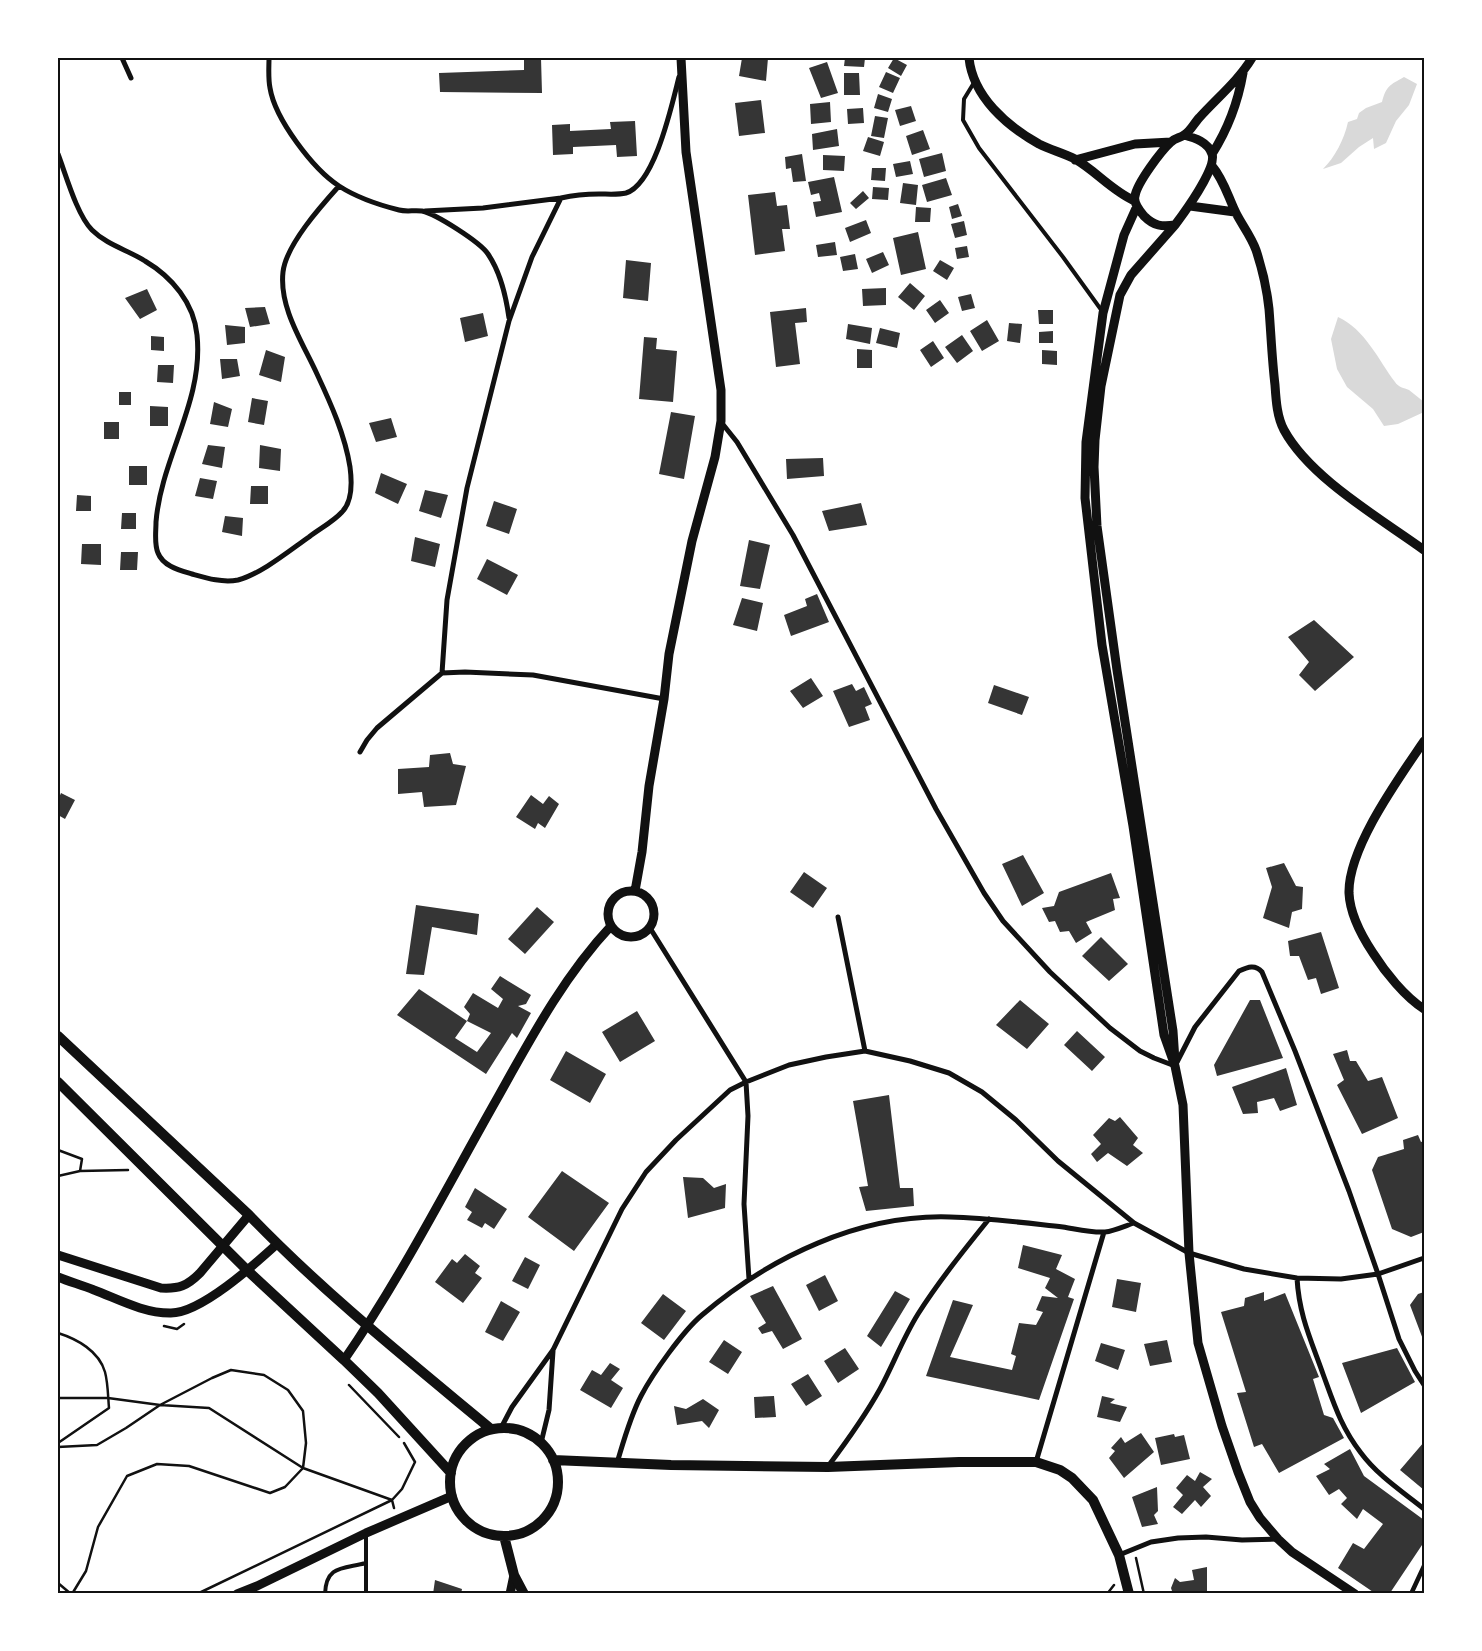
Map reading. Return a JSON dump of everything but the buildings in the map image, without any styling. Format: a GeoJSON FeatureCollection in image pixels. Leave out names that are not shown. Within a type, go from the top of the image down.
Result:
{"type":"FeatureCollection","features":[{"type":"Feature","properties":{"kind":"main road"},"geometry":{"type":"LineString","coordinates":[[58,1036],[249,1215],[277,1244],[367,1326],[496,1429]]}},
{"type":"Feature","properties":{"kind":"main road"},"geometry":{"type":"LineString","coordinates":[[58,1082],[248,1271],[378,1393],[450,1472]]}},
{"type":"Feature","properties":{"kind":"main road"},"geometry":{"type":"LineString","coordinates":[[496,1429],[522,1431],[540,1443],[553,1460],[558,1481],[554,1502],[549,1511],[525,1532],[504,1536],[492,1534],[471,1525],[459,1512],[452,1496],[450,1484],[450,1472],[460,1450],[479,1434],[496,1429]]}},
{"type":"Feature","properties":{"kind":"main road"},"geometry":{"type":"LineString","coordinates":[[553,1460],[617,1464],[828,1467],[959,1462],[1036,1462],[1060,1470],[1072,1478],[1093,1500],[1118,1555],[1129,1594]]}},
{"type":"Feature","properties":{"kind":"main road"},"geometry":{"type":"LineString","coordinates":[[504,1536],[514,1575],[524,1594]]}},
{"type":"Feature","properties":{"kind":"street"},"geometry":{"type":"LineString","coordinates":[[122,58],[131,78]]}},
{"type":"Feature","properties":{"kind":"street"},"geometry":{"type":"LineString","coordinates":[[270,58],[270,88],[274,102],[293,138],[309,157],[339,186],[362,197],[401,210],[423,211],[492,207],[576,195],[626,193],[635,188],[646,174],[660,146],[681,70]]}},
{"type":"Feature","properties":{"kind":"street"},"geometry":{"type":"LineString","coordinates":[[635,891],[669,654],[692,541],[715,457],[721,421],[721,390],[686,152],[681,58]]}},
{"type":"Feature","properties":{"kind":"street"},"geometry":{"type":"LineString","coordinates":[[969,58],[975,81],[988,102],[1003,119],[1041,145],[1075,160],[1136,204],[1148,220],[1158,226],[1175,225]]}},
{"type":"Feature","properties":{"kind":"street"},"geometry":{"type":"LineString","coordinates":[[1252,58],[1243,73],[1184,135],[1171,142],[1155,160],[1137,189],[1136,204],[1124,235],[1103,313],[1086,442],[1085,498],[1102,645],[1133,826],[1164,1035],[1175,1066],[1183,1105],[1189,1253],[1198,1343],[1222,1426],[1250,1502],[1260,1518],[1292,1552],[1355,1594]]}},
{"type":"Feature","properties":{"kind":"street"},"geometry":{"type":"LineString","coordinates":[[1175,1066],[1173,1031],[1116,670],[1097,526],[1094,467],[1095,440],[1101,386],[1120,295],[1131,275],[1190,206],[1212,166],[1212,154],[1221,141],[1234,109],[1243,73]]}},
{"type":"Feature","properties":{"kind":"street"},"geometry":{"type":"LineString","coordinates":[[1184,135],[1200,140],[1212,154]]}},
{"type":"Feature","properties":{"kind":"street"},"geometry":{"type":"LineString","coordinates":[[1075,160],[1134,144],[1171,142]]}},
{"type":"Feature","properties":{"kind":"street"},"geometry":{"type":"LineString","coordinates":[[58,154],[82,216],[91,229],[120,249],[144,260],[168,278],[185,299],[191,312],[197,333],[196,371],[189,404],[167,467],[160,495],[156,550],[164,562],[175,568],[222,581],[236,580],[258,570],[297,546],[342,512],[348,503],[352,478],[346,447],[337,418],[298,337],[284,298],[283,286],[283,272],[287,256],[315,214],[339,186]]}},
{"type":"Feature","properties":{"kind":"street"},"geometry":{"type":"LineString","coordinates":[[1212,166],[1229,193],[1235,212],[1252,242],[1260,264],[1269,309],[1277,405],[1282,427],[1302,456],[1336,487],[1424,550]]}},
{"type":"Feature","properties":{"kind":"street"},"geometry":{"type":"LineString","coordinates":[[442,673],[446,600],[467,488],[509,322],[532,257],[561,198]]}},
{"type":"Feature","properties":{"kind":"street"},"geometry":{"type":"LineString","coordinates":[[1190,206],[1235,212]]}},
{"type":"Feature","properties":{"kind":"street"},"geometry":{"type":"LineString","coordinates":[[423,211],[458,230],[482,247],[488,254],[503,284],[509,322]]}},
{"type":"Feature","properties":{"kind":"street"},"geometry":{"type":"LineString","coordinates":[[721,421],[737,442],[793,535],[936,809],[984,893],[1003,920],[1050,972],[1110,1028],[1140,1052],[1175,1066]]}},
{"type":"Feature","properties":{"kind":"street"},"geometry":{"type":"LineString","coordinates":[[360,752],[377,728],[442,673],[465,672],[533,675],[664,699]]}},
{"type":"Feature","properties":{"kind":"street"},"geometry":{"type":"LineString","coordinates":[[1424,741],[1402,772],[1372,822],[1354,864],[1350,879],[1349,895],[1360,934],[1385,973],[1424,1008]]}},
{"type":"Feature","properties":{"kind":"street"},"geometry":{"type":"LineString","coordinates":[[626,891],[635,891],[644,894],[651,901],[654,919],[650,928],[643,934],[635,937],[626,937],[618,933],[611,926],[608,918],[608,909],[618,894],[626,891]]}},
{"type":"Feature","properties":{"kind":"street"},"geometry":{"type":"LineString","coordinates":[[838,917],[865,1051]]}},
{"type":"Feature","properties":{"kind":"street"},"geometry":{"type":"LineString","coordinates":[[344,1360],[367,1326],[542,1020],[588,952],[611,926]]}},
{"type":"Feature","properties":{"kind":"street"},"geometry":{"type":"LineString","coordinates":[[650,928],[746,1082],[748,1116],[744,1204],[749,1279]]}},
{"type":"Feature","properties":{"kind":"street"},"geometry":{"type":"LineString","coordinates":[[1175,1066],[1195,1027],[1232,979],[1239,971],[1246,968],[1253,966],[1258,968],[1262,972],[1295,1051],[1349,1191],[1399,1339],[1424,1385]]}},
{"type":"Feature","properties":{"kind":"street"},"geometry":{"type":"LineString","coordinates":[[496,1429],[553,1350],[622,1209],[646,1172],[676,1140],[730,1090],[746,1082],[790,1065],[865,1051],[910,1061],[949,1073],[982,1092],[1016,1120],[1058,1161],[1134,1223],[1189,1253],[1244,1269],[1297,1278],[1341,1278],[1378,1274],[1424,1258]]}},
{"type":"Feature","properties":{"kind":"street"},"geometry":{"type":"LineString","coordinates":[[58,1255],[161,1288],[175,1289],[192,1281],[249,1215]]}},
{"type":"Feature","properties":{"kind":"street"},"geometry":{"type":"LineString","coordinates":[[617,1464],[629,1422],[641,1396],[655,1374],[701,1316],[749,1279],[800,1252],[838,1236],[876,1224],[913,1218],[950,1216],[1104,1232],[1134,1223]]}},
{"type":"Feature","properties":{"kind":"street"},"geometry":{"type":"LineString","coordinates":[[828,1467],[880,1388],[929,1298],[989,1219]]}},
{"type":"Feature","properties":{"kind":"street"},"geometry":{"type":"LineString","coordinates":[[1036,1462],[1104,1232]]}},
{"type":"Feature","properties":{"kind":"street"},"geometry":{"type":"LineString","coordinates":[[58,1278],[148,1310],[171,1314],[198,1305],[248,1271],[277,1244]]}},
{"type":"Feature","properties":{"kind":"street"},"geometry":{"type":"LineString","coordinates":[[1297,1278],[1301,1314],[1336,1411],[1346,1430],[1362,1454],[1384,1477],[1424,1509]]}},
{"type":"Feature","properties":{"kind":"street"},"geometry":{"type":"LineString","coordinates":[[540,1443],[550,1410],[553,1350]]}},
{"type":"Feature","properties":{"kind":"street"},"geometry":{"type":"LineString","coordinates":[[237,1594],[366,1533],[452,1496]]}},
{"type":"Feature","properties":{"kind":"street"},"geometry":{"type":"LineString","coordinates":[[1118,1555],[1151,1542],[1178,1538],[1278,1539]]}},
{"type":"Feature","properties":{"kind":"street"},"geometry":{"type":"LineString","coordinates":[[1411,1594],[1424,1566]]}},
{"type":"Feature","properties":{"kind":"street"},"geometry":{"type":"LineString","coordinates":[[510,1594],[514,1575]]}},
{"type":"Feature","properties":{"kind":"lane"},"geometry":{"type":"LineString","coordinates":[[975,81],[964,99],[962,120],[979,148],[1103,313]]}},
{"type":"Feature","properties":{"kind":"lane"},"geometry":{"type":"LineString","coordinates":[[366,1533],[366,1594]]}},
{"type":"Feature","properties":{"kind":"lane"},"geometry":{"type":"LineString","coordinates":[[325,1594],[326,1579],[330,1574],[366,1563]]}},
{"type":"Feature","properties":{"kind":"path"},"geometry":{"type":"LineString","coordinates":[[58,1150],[82,1159],[80,1171]]}},
{"type":"Feature","properties":{"kind":"path"},"geometry":{"type":"LineString","coordinates":[[58,1176],[80,1171],[147,1169]]}},
{"type":"Feature","properties":{"kind":"path"},"geometry":{"type":"LineString","coordinates":[[158,1324],[177,1329],[184,1324]]}},
{"type":"Feature","properties":{"kind":"path"},"geometry":{"type":"LineString","coordinates":[[58,1333],[70,1337],[91,1350],[105,1371],[109,1408],[58,1443]]}},
{"type":"Feature","properties":{"kind":"path"},"geometry":{"type":"LineString","coordinates":[[58,1447],[97,1445],[160,1405],[231,1370],[264,1375],[288,1390],[304,1411],[306,1443],[303,1468],[285,1486],[270,1493],[189,1466],[157,1464],[127,1476],[98,1527],[86,1571],[72,1594],[58,1583]]}},
{"type":"Feature","properties":{"kind":"path"},"geometry":{"type":"LineString","coordinates":[[197,1594],[392,1500],[402,1489],[415,1462],[405,1443],[343,1378]]}},
{"type":"Feature","properties":{"kind":"path"},"geometry":{"type":"LineString","coordinates":[[58,1398],[108,1398],[160,1405],[209,1408],[303,1468],[392,1500]]}},
{"type":"Feature","properties":{"kind":"path"},"geometry":{"type":"LineString","coordinates":[[392,1500],[398,1519]]}},
{"type":"Feature","properties":{"kind":"path"},"geometry":{"type":"LineString","coordinates":[[1134,1549],[1144,1594]]}},
{"type":"Feature","properties":{"kind":"shaded area"},"geometry":{"type":"Polygon","coordinates":[[[1404,77],[1417,84],[1409,105],[1396,121],[1386,143],[1374,149],[1373,138],[1359,147],[1341,163],[1323,169],[1338,148],[1348,122],[1357,119],[1359,113],[1366,108],[1382,102],[1389,86],[1404,77]]]}},
{"type":"Feature","properties":{"kind":"shaded area"},"geometry":{"type":"Polygon","coordinates":[[[1338,317],[1348,322],[1364,337],[1396,384],[1409,390],[1424,402],[1424,412],[1398,424],[1384,426],[1373,409],[1347,387],[1337,369],[1331,339],[1338,317]]]}}]}
